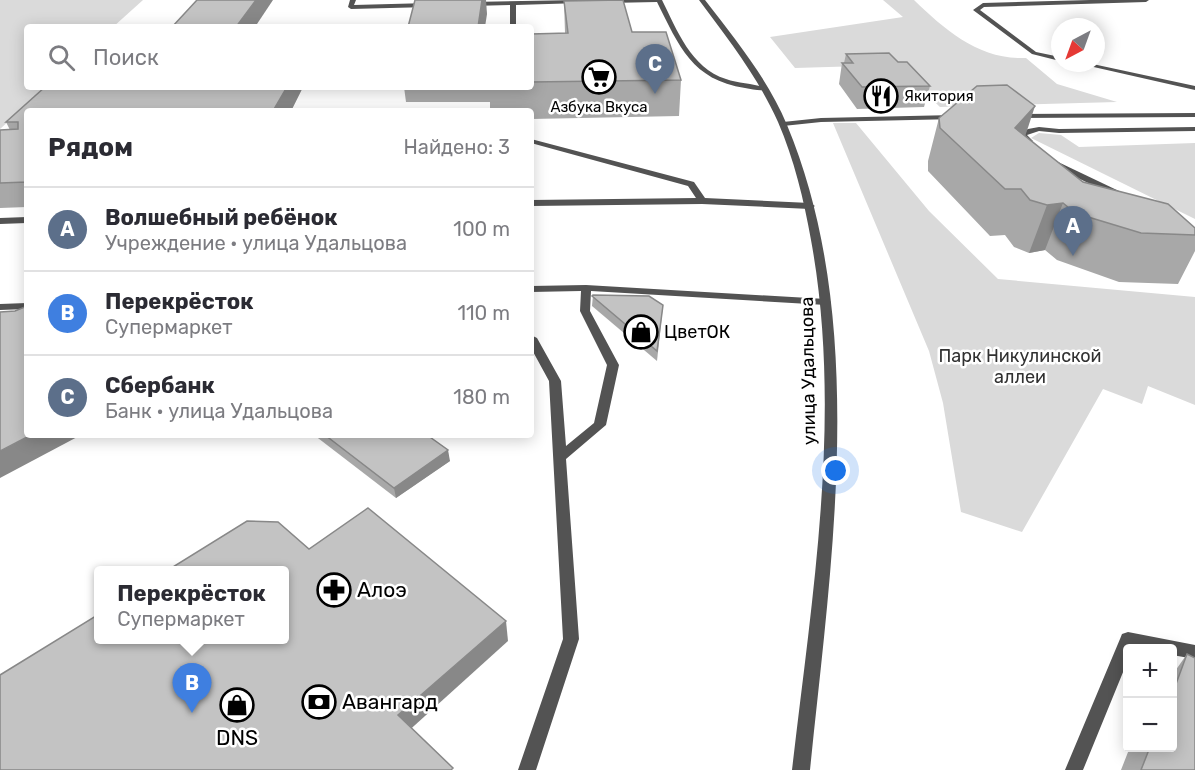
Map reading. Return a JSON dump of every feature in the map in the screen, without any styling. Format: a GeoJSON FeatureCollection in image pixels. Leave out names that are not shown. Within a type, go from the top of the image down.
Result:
{"type":"FeatureCollection","features":[{"type":"Feature","properties":{"kind":"street"},"geometry":{"type":"LineString","coordinates":[[353,0],[351,7],[432,5]]}},
{"type":"Feature","properties":{"kind":"street"},"geometry":{"type":"LineString","coordinates":[[600,2],[659,0],[687,55],[705,74],[731,84],[764,89]]}},
{"type":"Feature","properties":{"kind":"street","name":"улица Удальцова"},"geometry":{"type":"LineString","coordinates":[[702,0],[732,39],[783,124],[818,238],[826,302],[829,400],[826,522],[801,770]]}},
{"type":"Feature","properties":{"kind":"street"},"geometry":{"type":"LineString","coordinates":[[1051,57],[1034,53],[976,10],[983,5],[1146,0]]}},
{"type":"Feature","properties":{"kind":"street"},"geometry":{"type":"LineString","coordinates":[[466,4],[591,2]]}},
{"type":"Feature","properties":{"kind":"street"},"geometry":{"type":"LineString","coordinates":[[513,4],[513,24]]}},
{"type":"Feature","properties":{"kind":"street"},"geometry":{"type":"LineString","coordinates":[[1105,69],[1195,88]]}},
{"type":"Feature","properties":{"kind":"street"},"geometry":{"type":"LineString","coordinates":[[1010,117],[1195,115]]}},
{"type":"Feature","properties":{"kind":"street"},"geometry":{"type":"LineString","coordinates":[[783,124],[821,120],[964,117]]}},
{"type":"Feature","properties":{"kind":"street"},"geometry":{"type":"LineString","coordinates":[[1034,145],[1022,135],[1028,130],[1042,128],[1059,131],[1195,129]]}},
{"type":"Feature","properties":{"kind":"street"},"geometry":{"type":"LineString","coordinates":[[534,142],[691,184],[702,201]]}},
{"type":"Feature","properties":{"kind":"street"},"geometry":{"type":"LineString","coordinates":[[1047,157],[1053,163],[1127,199]]}},
{"type":"Feature","properties":{"kind":"street"},"geometry":{"type":"LineString","coordinates":[[534,203],[702,201],[810,206]]}},
{"type":"Feature","properties":{"kind":"street"},"geometry":{"type":"LineString","coordinates":[[0,221],[24,220]]}},
{"type":"Feature","properties":{"kind":"street"},"geometry":{"type":"LineString","coordinates":[[560,458],[600,425],[613,365],[585,311],[586,288]]}},
{"type":"Feature","properties":{"kind":"street"},"geometry":{"type":"LineString","coordinates":[[534,290],[586,288],[826,302]]}},
{"type":"Feature","properties":{"kind":"street"},"geometry":{"type":"LineString","coordinates":[[0,307],[24,306]]}},
{"type":"Feature","properties":{"kind":"street"},"geometry":{"type":"LineString","coordinates":[[527,770],[571,639],[555,381],[534,343]]}},
{"type":"Feature","properties":{"kind":"street"},"geometry":{"type":"LineString","coordinates":[[1074,770],[1128,639],[1195,652]]}},
{"type":"Feature","properties":{"kind":"green space"},"geometry":{"type":"Polygon","coordinates":[[[0,0],[143,0],[116,24],[24,24],[24,90],[43,90],[0,129],[0,0]]]}},
{"type":"Feature","properties":{"kind":"green space"},"geometry":{"type":"Polygon","coordinates":[[[883,0],[914,0],[951,33],[979,49],[1009,57],[1026,58],[1057,84],[1117,102],[940,107],[895,65],[795,68],[770,37],[903,17],[883,0]]]}},
{"type":"Feature","properties":{"kind":"green space","name":"Парк Никулинской аллеи"},"geometry":{"type":"Polygon","coordinates":[[[833,123],[856,123],[929,211],[998,279],[1195,297],[1195,405],[1148,386],[1142,404],[1103,389],[1022,532],[961,512],[943,403],[929,351],[833,123]]]}},
{"type":"Feature","properties":{"kind":"green space"},"geometry":{"type":"Polygon","coordinates":[[[1039,133],[1061,135],[1079,147],[1195,143],[1195,219],[1031,138],[1039,133]]]}},
{"type":"Feature","properties":{"kind":"building"},"geometry":{"type":"Polygon","coordinates":[[[197,0],[256,0],[238,24],[175,24],[197,0]]]}},
{"type":"Feature","properties":{"kind":"building"},"geometry":{"type":"Polygon","coordinates":[[[415,0],[482,0],[478,24],[409,24],[415,0]]]}},
{"type":"Feature","properties":{"kind":"building"},"geometry":{"type":"Polygon","coordinates":[[[623,0],[632,32],[666,32],[681,80],[534,82],[534,34],[568,33],[564,1],[623,0]]]}},
{"type":"Feature","properties":{"kind":"building"},"geometry":{"type":"Polygon","coordinates":[[[889,53],[898,62],[907,62],[930,86],[862,87],[842,63],[853,63],[846,54],[889,53]]]}},
{"type":"Feature","properties":{"kind":"building"},"geometry":{"type":"Polygon","coordinates":[[[1007,85],[1035,106],[1015,128],[1083,182],[1168,204],[1195,228],[1195,235],[1141,233],[1075,213],[1063,203],[1047,205],[1030,200],[1021,189],[1005,189],[940,128],[939,118],[977,86],[1007,85]]]}},
{"type":"Feature","properties":{"kind":"building"},"geometry":{"type":"Polygon","coordinates":[[[42,90],[285,90],[275,108],[24,108],[24,182],[0,183],[0,130],[18,129],[18,122],[6,122],[42,90]]]}},
{"type":"Feature","properties":{"kind":"building","name":"ЦветОК"},"geometry":{"type":"Polygon","coordinates":[[[592,296],[649,296],[663,305],[657,351],[592,296]]]}},
{"type":"Feature","properties":{"kind":"building"},"geometry":{"type":"Polygon","coordinates":[[[24,307],[25,438],[0,451],[0,312],[15,311],[24,307]]]}},
{"type":"Feature","properties":{"kind":"building"},"geometry":{"type":"Polygon","coordinates":[[[329,438],[431,438],[448,450],[394,488],[329,438]]]}},
{"type":"Feature","properties":{"kind":"building"},"geometry":{"type":"Polygon","coordinates":[[[368,508],[506,621],[398,715],[453,768],[451,770],[0,770],[0,675],[94,617],[94,644],[289,644],[289,566],[174,566],[247,521],[278,522],[309,549],[368,508]]]}},
{"type":"Feature","properties":{"kind":"building"},"geometry":{"type":"Polygon","coordinates":[[[1187,654],[1195,658],[1195,770],[1141,770],[1148,752],[1177,752],[1177,681],[1187,654]]]}},
{"type":"Feature","properties":{"kind":"place","name":"Азбука Вкуса"},"geometry":{"type":"Point","coordinates":[599,77]}},
{"type":"Feature","properties":{"kind":"place","name":"Сбербанк"},"geometry":{"type":"Point","coordinates":[655,94]}},
{"type":"Feature","properties":{"kind":"place","name":"Якитория"},"geometry":{"type":"Point","coordinates":[881,96]}},
{"type":"Feature","properties":{"kind":"place","name":"Волшебный ребёнок"},"geometry":{"type":"Point","coordinates":[1073,256]}},
{"type":"Feature","properties":{"kind":"place","name":"ЦветОК"},"geometry":{"type":"Point","coordinates":[641,332]}},
{"type":"Feature","properties":{"kind":"place","name":"Алоэ"},"geometry":{"type":"Point","coordinates":[334,590]}},
{"type":"Feature","properties":{"kind":"place","name":"Авангард"},"geometry":{"type":"Point","coordinates":[319,702]}},
{"type":"Feature","properties":{"kind":"place","name":"DNS"},"geometry":{"type":"Point","coordinates":[237,705]}},
{"type":"Feature","properties":{"kind":"place","name":"Перекрёсток"},"geometry":{"type":"Point","coordinates":[192,713]}}]}
